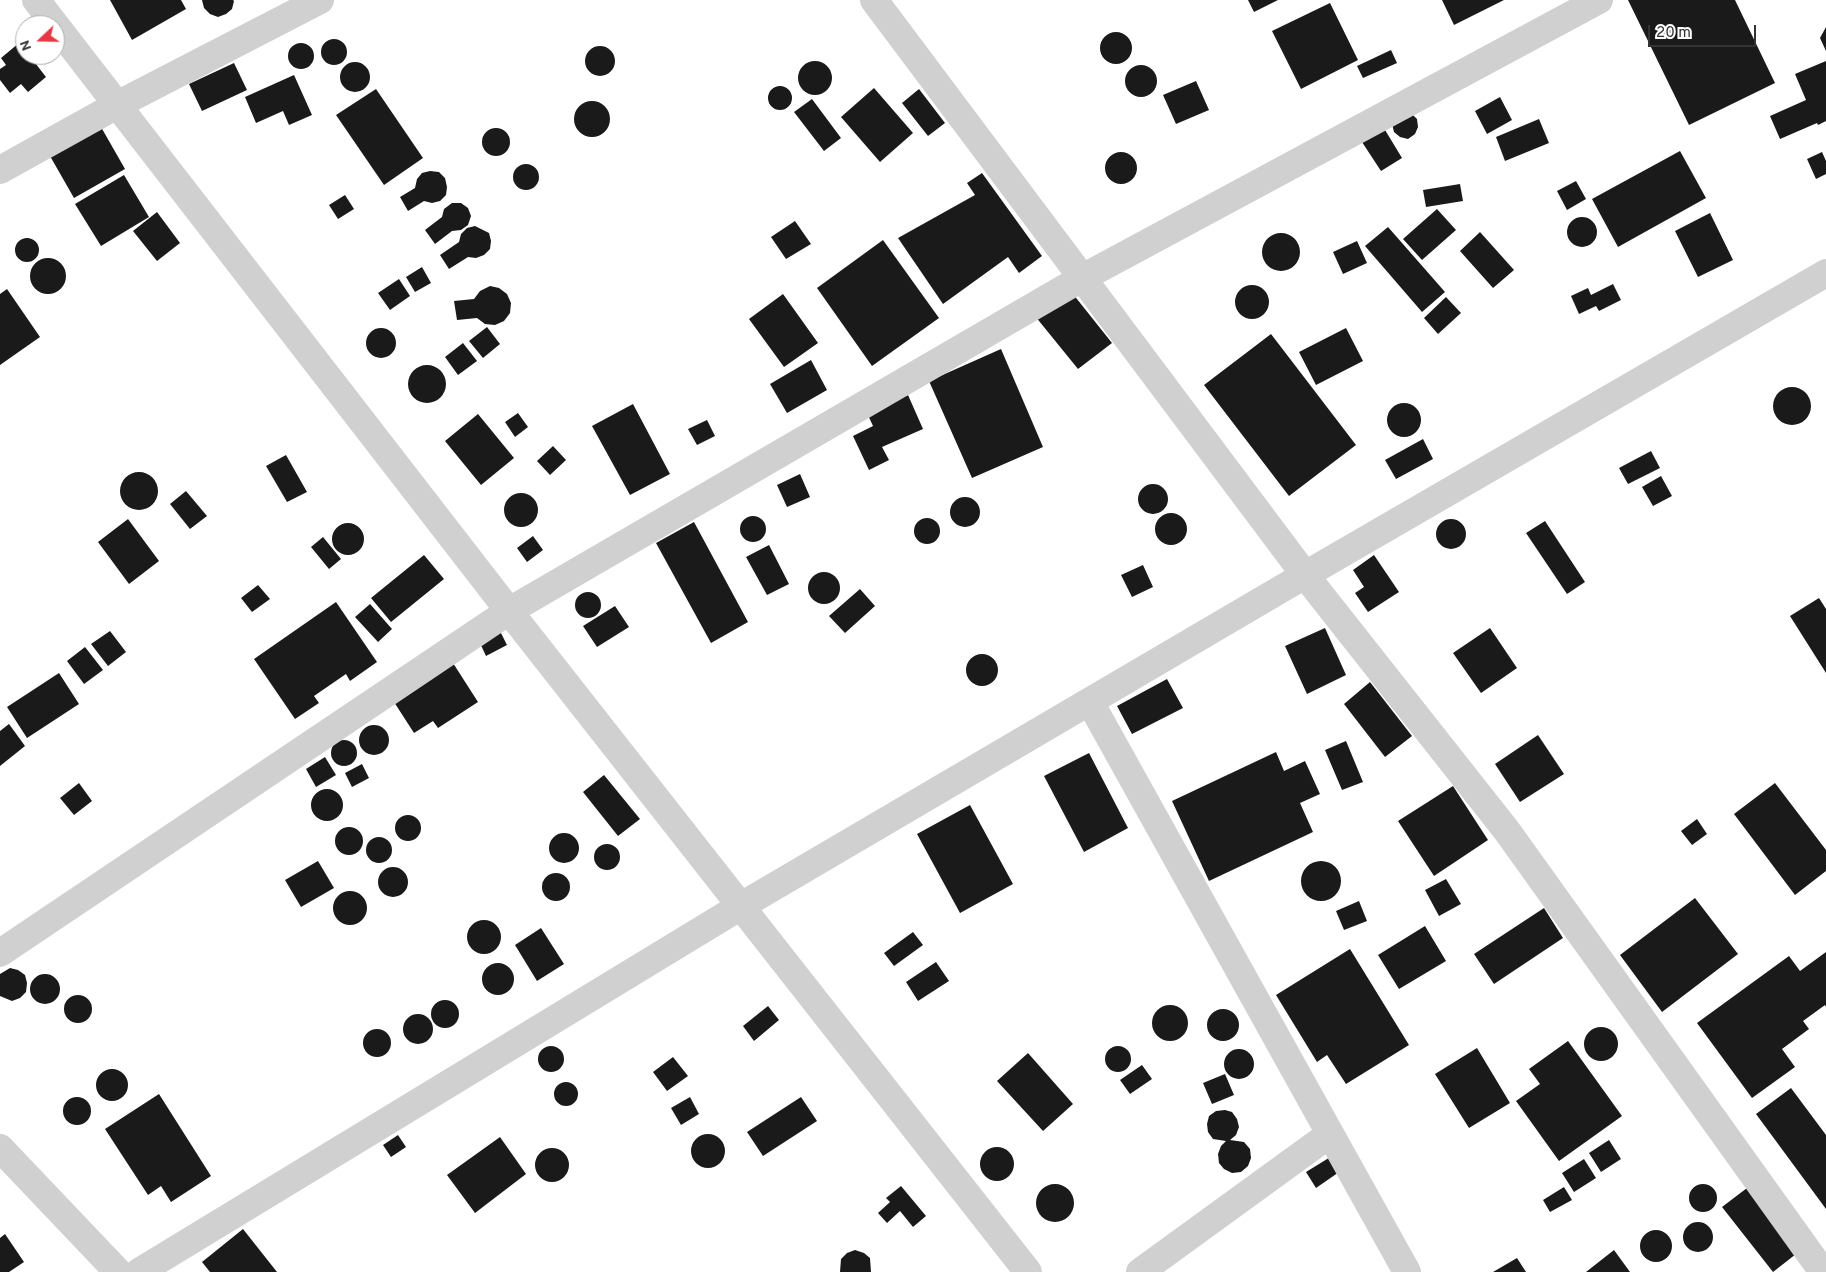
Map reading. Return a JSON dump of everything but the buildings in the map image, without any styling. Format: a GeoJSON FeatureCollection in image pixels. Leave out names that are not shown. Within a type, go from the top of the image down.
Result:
{"type":"FeatureCollection","features":[{"type":"Feature","properties":{"kind":"street"},"geometry":{"type":"LineString","coordinates":[[36,0],[509,611],[1028,1272]]}},
{"type":"Feature","properties":{"kind":"street"},"geometry":{"type":"LineString","coordinates":[[0,170],[117,104],[320,0]]}},
{"type":"Feature","properties":{"kind":"street"},"geometry":{"type":"LineString","coordinates":[[874,0],[1305,575],[1507,831],[1822,1270]]}},
{"type":"Feature","properties":{"kind":"street"},"geometry":{"type":"LineString","coordinates":[[0,953],[509,611],[1082,278],[1599,0]]}},
{"type":"Feature","properties":{"kind":"street"},"geometry":{"type":"LineString","coordinates":[[139,1272],[741,906],[1305,575],[1826,273]]}},
{"type":"Feature","properties":{"kind":"street"},"geometry":{"type":"LineString","coordinates":[[1090,702],[1407,1272]]}},
{"type":"Feature","properties":{"kind":"street"},"geometry":{"type":"LineString","coordinates":[[1140,1272],[1330,1134]]}},
{"type":"Feature","properties":{"kind":"street"},"geometry":{"type":"LineString","coordinates":[[0,1148],[118,1272]]}}]}
